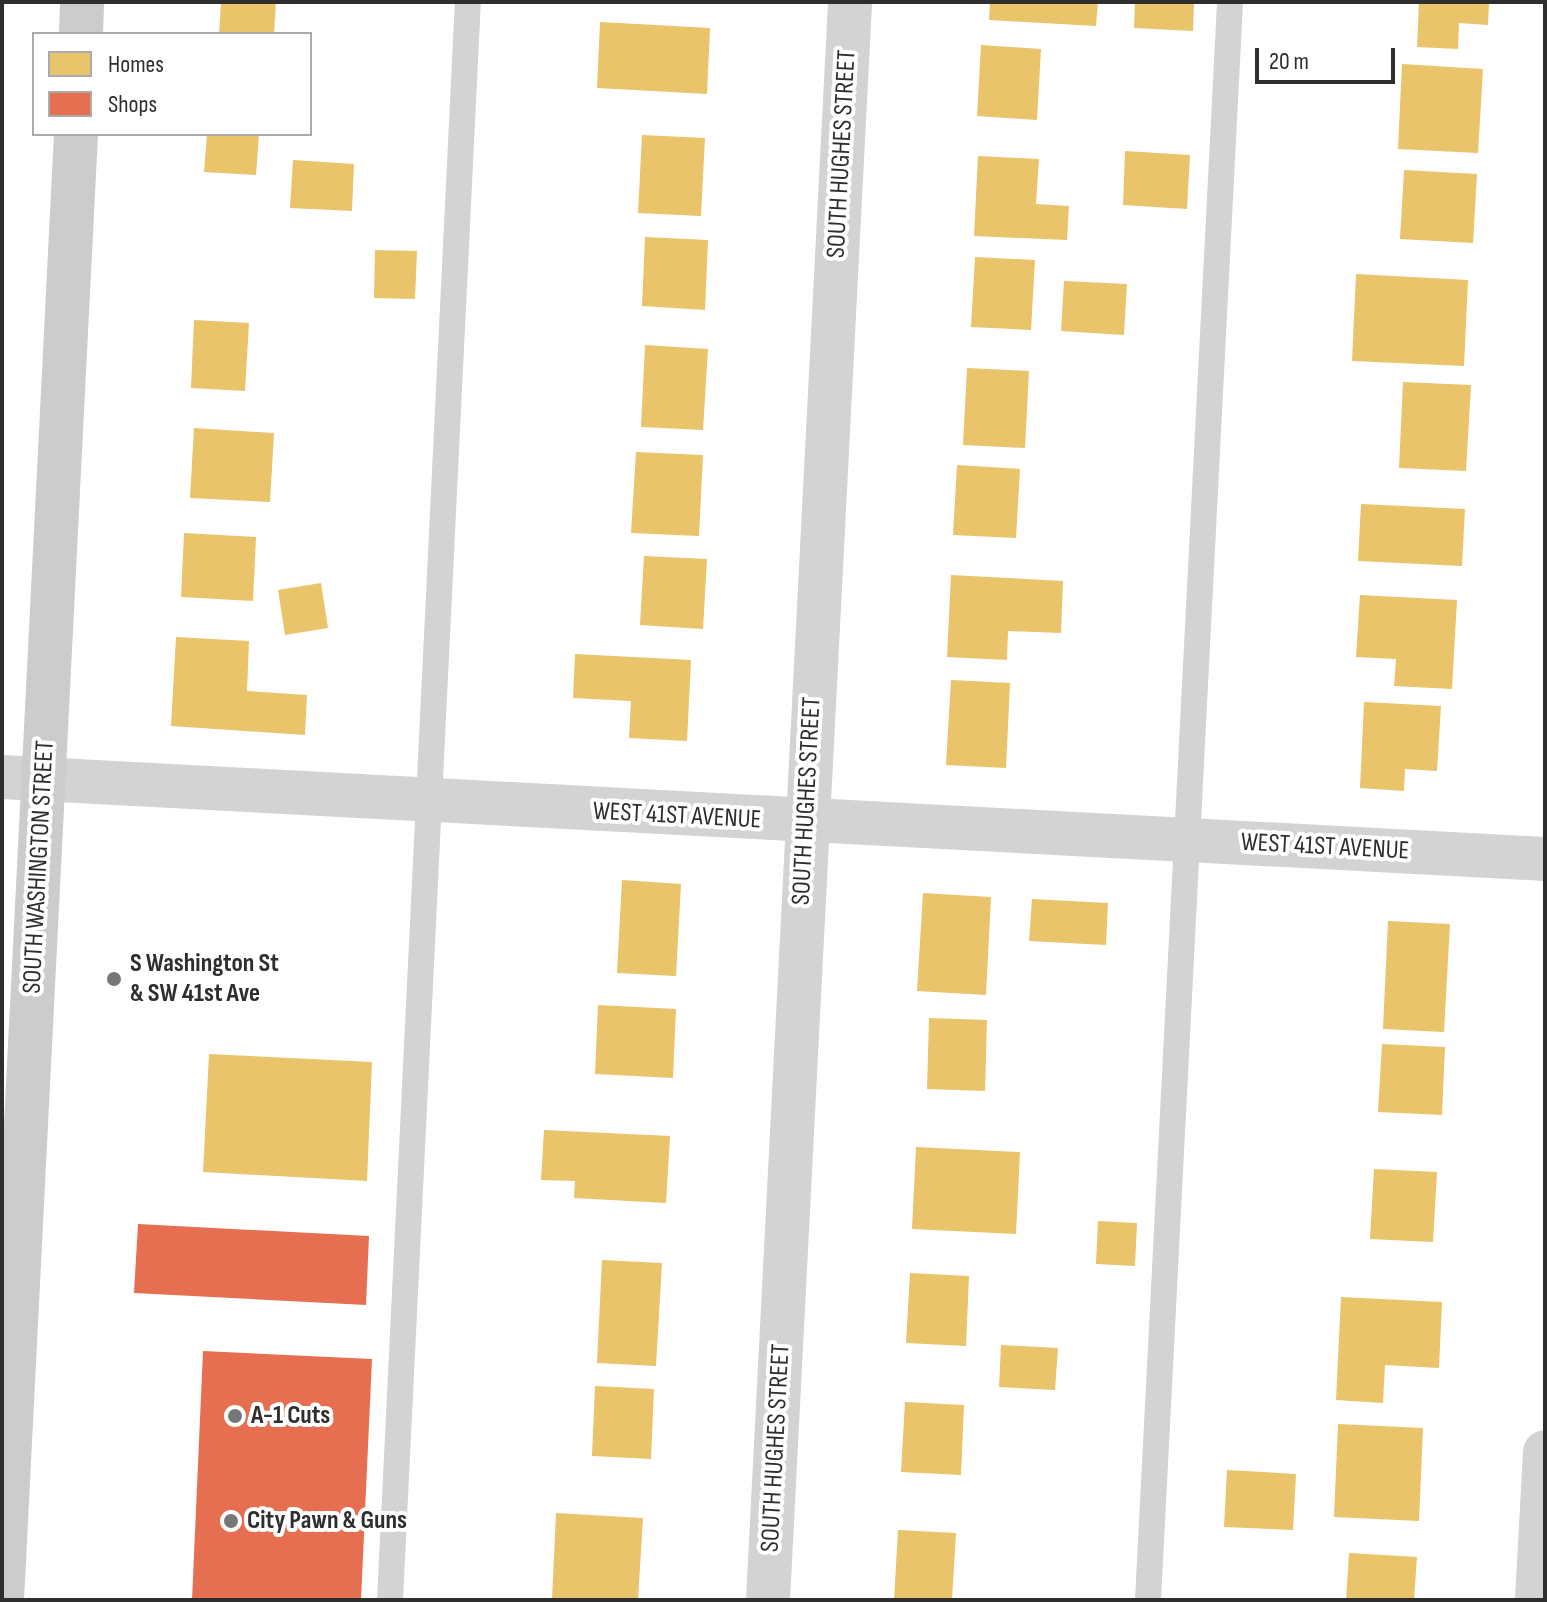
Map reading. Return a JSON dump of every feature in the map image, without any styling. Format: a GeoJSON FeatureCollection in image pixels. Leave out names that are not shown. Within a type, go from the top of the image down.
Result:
{"type":"FeatureCollection","features":[{"type":"Feature","properties":{"kind":"main road"},"geometry":{"type":"LineString","coordinates":[[81,32],[82,2]]}},
{"type":"Feature","properties":{"kind":"main road","name":"SOUTH WASHINGTON STREET"},"geometry":{"type":"LineString","coordinates":[[2,1600],[23,778],[76,136]]}},
{"type":"Feature","properties":{"kind":"street","name":"SOUTH HUGHES STREET"},"geometry":{"type":"LineString","coordinates":[[768,1600],[805,823],[850,2]]}},
{"type":"Feature","properties":{"kind":"street","name":"WEST 41ST AVENUE"},"geometry":{"type":"LineString","coordinates":[[23,778],[426,803],[1545,859]]}},
{"type":"Feature","properties":{"kind":"street"},"geometry":{"type":"LineString","coordinates":[[1537,1600],[1545,1452]]}},
{"type":"Feature","properties":{"kind":"lane"},"geometry":{"type":"LineString","coordinates":[[390,1600],[426,803],[468,2]]}},
{"type":"Feature","properties":{"kind":"lane"},"geometry":{"type":"LineString","coordinates":[[1148,1600],[1230,2]]}},
{"type":"Feature","properties":{"kind":"building: Homes"},"geometry":{"type":"Polygon","coordinates":[[[221,2],[276,3],[274,32],[219,32],[221,2]]]}},
{"type":"Feature","properties":{"kind":"building: Homes"},"geometry":{"type":"Polygon","coordinates":[[[990,2],[1098,2],[1096,26],[989,20],[990,2]]]}},
{"type":"Feature","properties":{"kind":"building: Homes"},"geometry":{"type":"Polygon","coordinates":[[[1135,2],[1194,2],[1193,31],[1134,28],[1135,2]]]}},
{"type":"Feature","properties":{"kind":"building: Homes"},"geometry":{"type":"Polygon","coordinates":[[[1419,2],[1489,2],[1488,25],[1459,23],[1458,49],[1417,47],[1419,2]]]}},
{"type":"Feature","properties":{"kind":"building: Homes"},"geometry":{"type":"Polygon","coordinates":[[[600,22],[710,28],[707,94],[597,88],[600,22]]]}},
{"type":"Feature","properties":{"kind":"building: Homes"},"geometry":{"type":"Polygon","coordinates":[[[981,45],[1041,49],[1037,120],[977,116],[981,45]]]}},
{"type":"Feature","properties":{"kind":"building: Homes"},"geometry":{"type":"Polygon","coordinates":[[[1402,64],[1483,69],[1478,153],[1398,149],[1402,64]]]}},
{"type":"Feature","properties":{"kind":"building: Homes"},"geometry":{"type":"Polygon","coordinates":[[[642,135],[705,138],[701,216],[638,213],[642,135]]]}},
{"type":"Feature","properties":{"kind":"building: Homes"},"geometry":{"type":"Polygon","coordinates":[[[207,136],[259,136],[256,175],[204,172],[207,136]]]}},
{"type":"Feature","properties":{"kind":"building: Homes"},"geometry":{"type":"Polygon","coordinates":[[[1125,151],[1190,155],[1187,209],[1123,205],[1125,151]]]}},
{"type":"Feature","properties":{"kind":"building: Homes"},"geometry":{"type":"Polygon","coordinates":[[[978,156],[1039,159],[1036,204],[1069,206],[1067,240],[974,236],[978,156]]]}},
{"type":"Feature","properties":{"kind":"building: Homes"},"geometry":{"type":"Polygon","coordinates":[[[293,160],[354,164],[352,211],[290,208],[293,160]]]}},
{"type":"Feature","properties":{"kind":"building: Homes"},"geometry":{"type":"Polygon","coordinates":[[[1404,170],[1477,174],[1473,243],[1400,239],[1404,170]]]}},
{"type":"Feature","properties":{"kind":"building: Homes"},"geometry":{"type":"Polygon","coordinates":[[[645,237],[708,240],[705,310],[642,306],[645,237]]]}},
{"type":"Feature","properties":{"kind":"building: Homes"},"geometry":{"type":"Polygon","coordinates":[[[375,250],[417,251],[415,299],[374,298],[375,250]]]}},
{"type":"Feature","properties":{"kind":"building: Homes"},"geometry":{"type":"Polygon","coordinates":[[[975,257],[1035,260],[1031,330],[971,327],[975,257]]]}},
{"type":"Feature","properties":{"kind":"building: Homes"},"geometry":{"type":"Polygon","coordinates":[[[1356,274],[1468,280],[1464,366],[1352,361],[1356,274]]]}},
{"type":"Feature","properties":{"kind":"building: Homes"},"geometry":{"type":"Polygon","coordinates":[[[1064,281],[1127,284],[1124,335],[1061,331],[1064,281]]]}},
{"type":"Feature","properties":{"kind":"building: Homes"},"geometry":{"type":"Polygon","coordinates":[[[194,320],[249,323],[245,391],[191,388],[194,320]]]}},
{"type":"Feature","properties":{"kind":"building: Homes"},"geometry":{"type":"Polygon","coordinates":[[[645,345],[708,349],[703,430],[641,427],[645,345]]]}},
{"type":"Feature","properties":{"kind":"building: Homes"},"geometry":{"type":"Polygon","coordinates":[[[967,368],[1029,371],[1025,448],[963,445],[967,368]]]}},
{"type":"Feature","properties":{"kind":"building: Homes"},"geometry":{"type":"Polygon","coordinates":[[[1403,382],[1471,385],[1466,471],[1399,468],[1403,382]]]}},
{"type":"Feature","properties":{"kind":"building: Homes"},"geometry":{"type":"Polygon","coordinates":[[[194,428],[274,433],[270,502],[190,498],[194,428]]]}},
{"type":"Feature","properties":{"kind":"building: Homes"},"geometry":{"type":"Polygon","coordinates":[[[636,452],[703,455],[699,536],[631,533],[636,452]]]}},
{"type":"Feature","properties":{"kind":"building: Homes"},"geometry":{"type":"Polygon","coordinates":[[[957,465],[1020,469],[1016,538],[953,535],[957,465]]]}},
{"type":"Feature","properties":{"kind":"building: Homes"},"geometry":{"type":"Polygon","coordinates":[[[1361,504],[1465,509],[1462,566],[1358,561],[1361,504]]]}},
{"type":"Feature","properties":{"kind":"building: Homes"},"geometry":{"type":"Polygon","coordinates":[[[184,533],[256,537],[253,601],[181,597],[184,533]]]}},
{"type":"Feature","properties":{"kind":"building: Homes"},"geometry":{"type":"Polygon","coordinates":[[[644,556],[707,559],[703,629],[640,625],[644,556]]]}},
{"type":"Feature","properties":{"kind":"building: Homes"},"geometry":{"type":"Polygon","coordinates":[[[951,575],[1063,581],[1061,633],[1008,631],[1007,660],[947,657],[951,575]]]}},
{"type":"Feature","properties":{"kind":"building: Homes"},"geometry":{"type":"Polygon","coordinates":[[[321,583],[328,628],[285,635],[278,590],[321,583]]]}},
{"type":"Feature","properties":{"kind":"building: Homes"},"geometry":{"type":"Polygon","coordinates":[[[1360,595],[1457,600],[1452,689],[1394,686],[1396,659],[1356,657],[1360,595]]]}},
{"type":"Feature","properties":{"kind":"building: Homes"},"geometry":{"type":"Polygon","coordinates":[[[176,637],[249,641],[247,691],[307,695],[305,735],[171,726],[176,637]]]}},
{"type":"Feature","properties":{"kind":"building: Homes"},"geometry":{"type":"Polygon","coordinates":[[[575,654],[691,660],[687,741],[629,738],[631,701],[573,698],[575,654]]]}},
{"type":"Feature","properties":{"kind":"building: Homes"},"geometry":{"type":"Polygon","coordinates":[[[951,680],[1010,683],[1006,768],[946,765],[951,680]]]}},
{"type":"Feature","properties":{"kind":"building: Homes"},"geometry":{"type":"Polygon","coordinates":[[[1364,702],[1441,706],[1437,771],[1405,769],[1404,791],[1360,788],[1364,702]]]}},
{"type":"Feature","properties":{"kind":"building: Homes"},"geometry":{"type":"Polygon","coordinates":[[[622,880],[681,884],[676,976],[617,973],[622,880]]]}},
{"type":"Feature","properties":{"kind":"building: Homes"},"geometry":{"type":"Polygon","coordinates":[[[923,893],[991,897],[986,995],[917,991],[923,893]]]}},
{"type":"Feature","properties":{"kind":"building: Homes"},"geometry":{"type":"Polygon","coordinates":[[[1032,899],[1108,903],[1106,945],[1029,941],[1032,899]]]}},
{"type":"Feature","properties":{"kind":"building: Homes"},"geometry":{"type":"Polygon","coordinates":[[[1388,921],[1450,924],[1444,1032],[1383,1029],[1388,921]]]}},
{"type":"Feature","properties":{"kind":"building: Homes"},"geometry":{"type":"Polygon","coordinates":[[[598,1005],[676,1009],[673,1078],[595,1074],[598,1005]]]}},
{"type":"Feature","properties":{"kind":"building: Homes"},"geometry":{"type":"Polygon","coordinates":[[[929,1018],[987,1020],[985,1091],[927,1089],[929,1018]]]}},
{"type":"Feature","properties":{"kind":"building: Homes"},"geometry":{"type":"Polygon","coordinates":[[[1382,1044],[1445,1047],[1442,1115],[1378,1112],[1382,1044]]]}},
{"type":"Feature","properties":{"kind":"building: Homes"},"geometry":{"type":"Polygon","coordinates":[[[209,1054],[372,1062],[367,1181],[203,1172],[209,1054]]]}},
{"type":"Feature","properties":{"kind":"building: Homes"},"geometry":{"type":"Polygon","coordinates":[[[544,1130],[670,1136],[666,1203],[574,1198],[575,1181],[541,1180],[544,1130]]]}},
{"type":"Feature","properties":{"kind":"building: Homes"},"geometry":{"type":"Polygon","coordinates":[[[916,1147],[1020,1152],[1016,1234],[912,1229],[916,1147]]]}},
{"type":"Feature","properties":{"kind":"building: Homes"},"geometry":{"type":"Polygon","coordinates":[[[1374,1169],[1437,1172],[1433,1242],[1370,1239],[1374,1169]]]}},
{"type":"Feature","properties":{"kind":"building: Homes"},"geometry":{"type":"Polygon","coordinates":[[[1098,1221],[1137,1223],[1135,1266],[1096,1264],[1098,1221]]]}},
{"type":"Feature","properties":{"kind":"building: Homes"},"geometry":{"type":"Polygon","coordinates":[[[602,1260],[662,1263],[656,1366],[597,1363],[602,1260]]]}},
{"type":"Feature","properties":{"kind":"building: Homes"},"geometry":{"type":"Polygon","coordinates":[[[910,1273],[969,1276],[966,1346],[906,1343],[910,1273]]]}},
{"type":"Feature","properties":{"kind":"building: Homes"},"geometry":{"type":"Polygon","coordinates":[[[1341,1297],[1442,1302],[1439,1368],[1385,1365],[1383,1403],[1336,1400],[1341,1297]]]}},
{"type":"Feature","properties":{"kind":"building: Homes"},"geometry":{"type":"Polygon","coordinates":[[[1001,1345],[1058,1348],[1055,1390],[999,1387],[1001,1345]]]}},
{"type":"Feature","properties":{"kind":"building: Homes"},"geometry":{"type":"Polygon","coordinates":[[[595,1386],[654,1389],[651,1459],[592,1456],[595,1386]]]}},
{"type":"Feature","properties":{"kind":"building: Homes"},"geometry":{"type":"Polygon","coordinates":[[[905,1402],[964,1405],[961,1475],[901,1472],[905,1402]]]}},
{"type":"Feature","properties":{"kind":"building: Homes"},"geometry":{"type":"Polygon","coordinates":[[[1338,1424],[1423,1428],[1419,1521],[1334,1517],[1338,1424]]]}},
{"type":"Feature","properties":{"kind":"building: Homes"},"geometry":{"type":"Polygon","coordinates":[[[1227,1470],[1296,1474],[1293,1530],[1224,1527],[1227,1470]]]}},
{"type":"Feature","properties":{"kind":"building: Homes"},"geometry":{"type":"Polygon","coordinates":[[[556,1513],[643,1518],[638,1600],[552,1600],[556,1513]]]}},
{"type":"Feature","properties":{"kind":"building: Homes"},"geometry":{"type":"Polygon","coordinates":[[[898,1530],[956,1533],[952,1600],[894,1600],[898,1530]]]}},
{"type":"Feature","properties":{"kind":"building: Homes"},"geometry":{"type":"Polygon","coordinates":[[[1349,1553],[1417,1557],[1414,1600],[1346,1600],[1349,1553]]]}},
{"type":"Feature","properties":{"kind":"building: Shops"},"geometry":{"type":"Polygon","coordinates":[[[138,1224],[369,1236],[366,1305],[134,1293],[138,1224]]]}},
{"type":"Feature","properties":{"kind":"building: Shops"},"geometry":{"type":"Polygon","coordinates":[[[203,1351],[372,1359],[361,1600],[192,1600],[203,1351]]]}},
{"type":"Feature","properties":{"kind":"place","name":"S Washington St & SW 41st Ave"},"geometry":{"type":"Point","coordinates":[114,979]}},
{"type":"Feature","properties":{"kind":"place","name":"A-1 Cuts"},"geometry":{"type":"Point","coordinates":[235,1416]}},
{"type":"Feature","properties":{"kind":"place","name":"City Pawn & Guns"},"geometry":{"type":"Point","coordinates":[231,1521]}}]}
